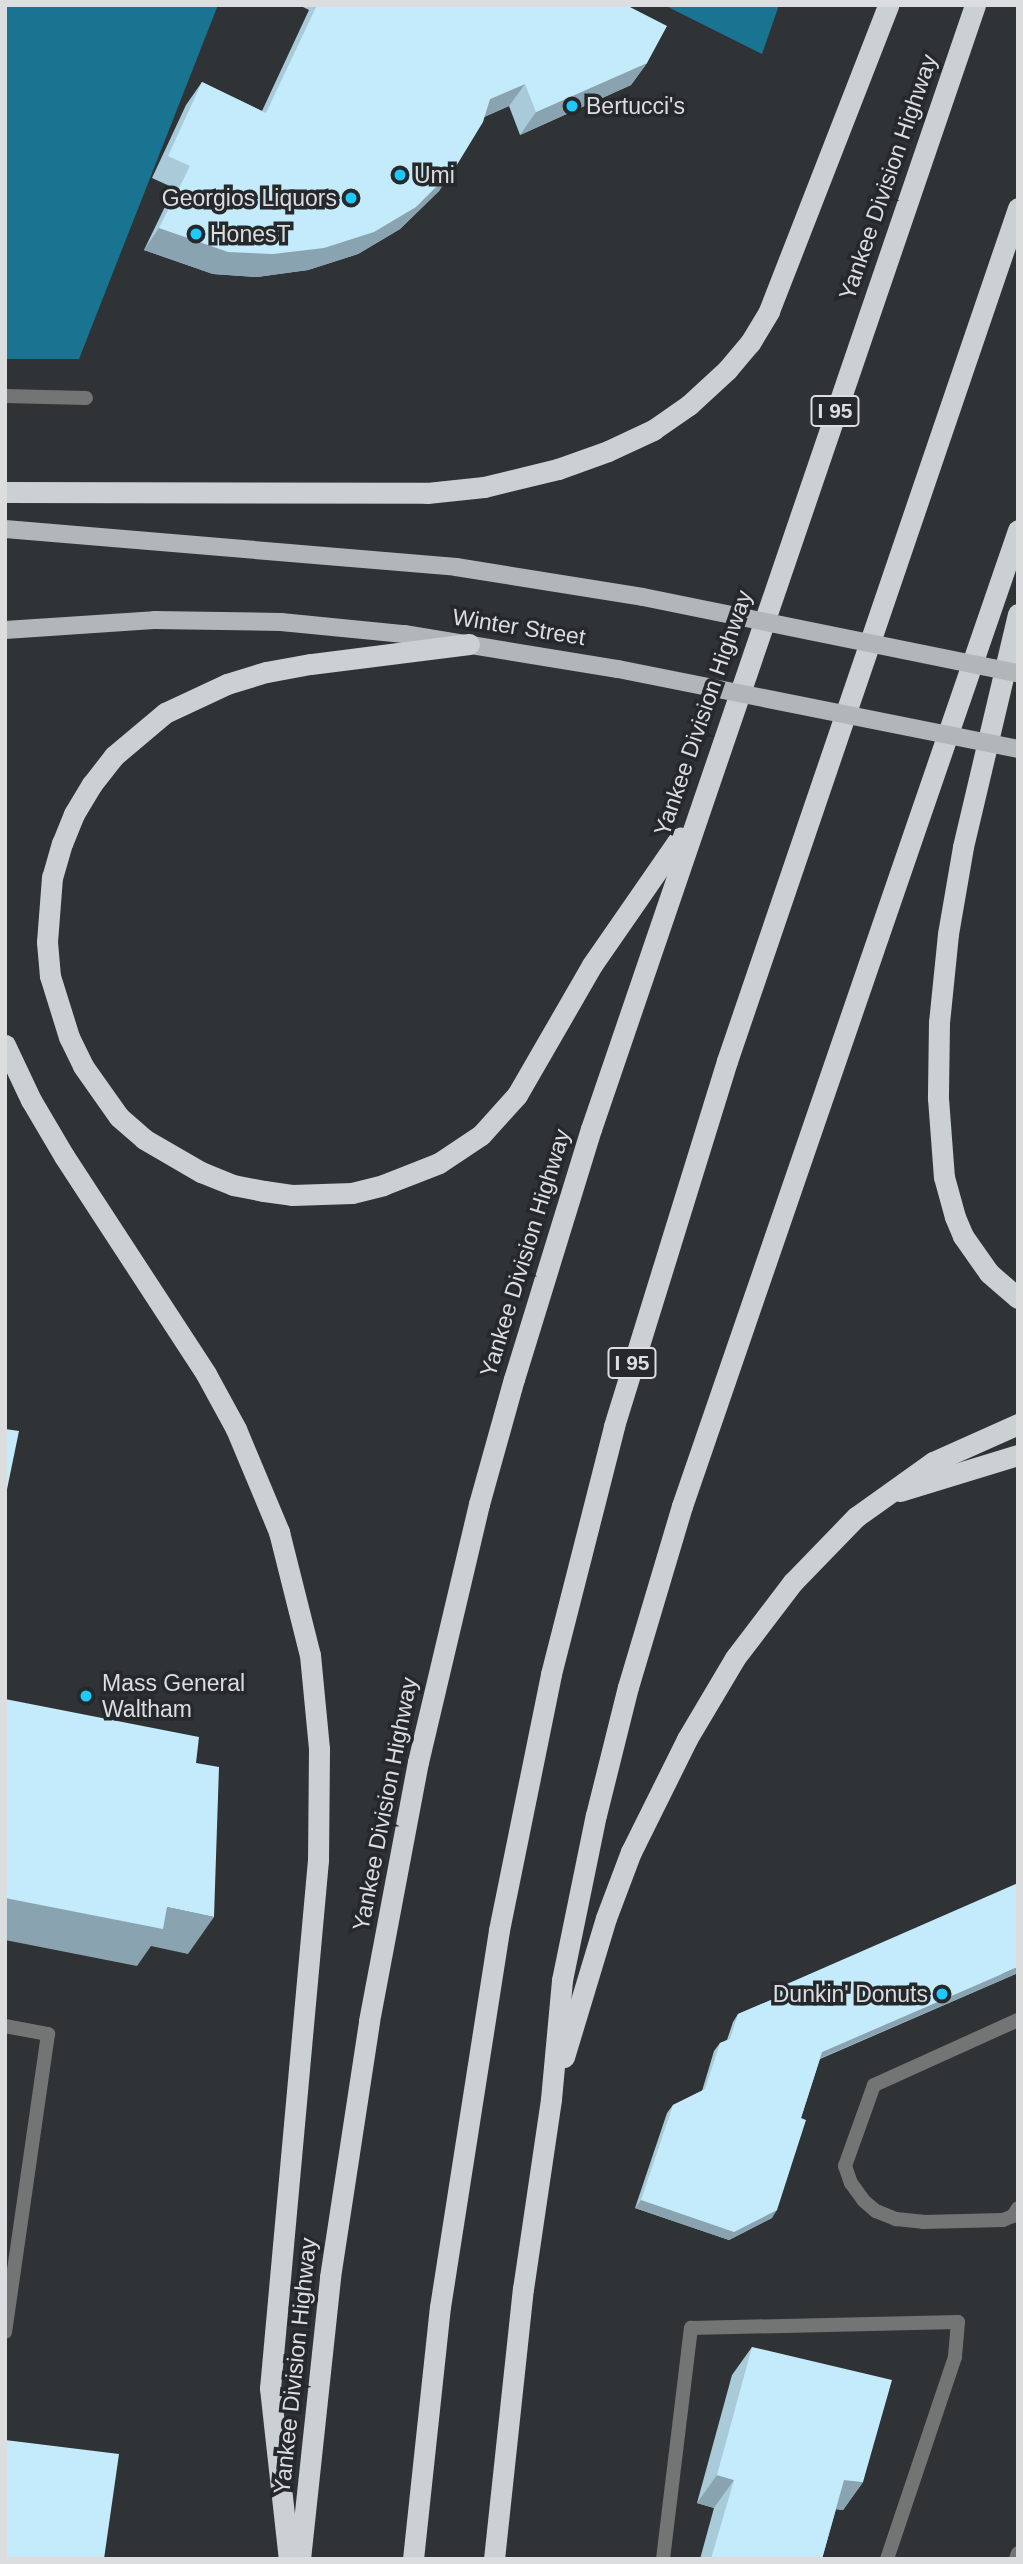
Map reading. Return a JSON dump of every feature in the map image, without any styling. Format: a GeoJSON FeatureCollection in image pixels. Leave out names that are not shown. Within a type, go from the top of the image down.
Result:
{"type":"FeatureCollection","features":[{"type":"Feature","properties":{"kind":"highway"},"geometry":{"type":"LineString","coordinates":[[5,492],[427,493],[484,486],[558,469],[608,451],[653,430],[689,405],[727,370],[750,343],[769,312],[888,5]]}},
{"type":"Feature","properties":{"kind":"highway","name":"Yankee Division Highway"},"geometry":{"type":"LineString","coordinates":[[300,2559],[330,2277],[348,2146],[396,1876],[447,1632],[479,1504],[547,1267],[696,817],[975,5]]}},
{"type":"Feature","properties":{"kind":"highway","name":"I 95"},"geometry":{"type":"LineString","coordinates":[[413,2559],[440,2307],[499,1930],[551,1674],[614,1426],[723,1073],[1018,208]]}},
{"type":"Feature","properties":{"kind":"highway"},"geometry":{"type":"LineString","coordinates":[[494,2559],[523,2289],[551,2099],[562,1980],[596,1815],[644,1627],[686,1493],[1018,530]]}},
{"type":"Feature","properties":{"kind":"highway"},"geometry":{"type":"LineString","coordinates":[[1018,614],[966,834],[948,934],[939,1022],[938,1098],[944,1177],[955,1217],[963,1236],[989,1273],[1018,1298]]}},
{"type":"Feature","properties":{"kind":"highway"},"geometry":{"type":"LineString","coordinates":[[469,644],[310,664],[265,672],[227,684],[165,713],[114,757],[92,784],[74,814],[52,877],[47,942],[50,976],[57,1006],[83,1066],[119,1116],[144,1139],[201,1172],[233,1185],[292,1195],[352,1193],[383,1185],[439,1163],[481,1135],[517,1095],[592,965],[696,817]]}},
{"type":"Feature","properties":{"kind":"highway"},"geometry":{"type":"LineString","coordinates":[[5,1045],[31,1100],[57,1145],[205,1374],[236,1429],[279,1532],[310,1655],[319,1749],[318,1860],[270,2388],[289,2559]]}},
{"type":"Feature","properties":{"kind":"highway"},"geometry":{"type":"LineString","coordinates":[[551,2099],[619,1882],[688,1738],[736,1658],[774,1607],[835,1537],[882,1496],[953,1452],[1018,1424]]}},
{"type":"Feature","properties":{"kind":"highway"},"geometry":{"type":"LineString","coordinates":[[882,1496],[1018,1455]]}},
{"type":"Feature","properties":{"kind":"main road"},"geometry":{"type":"LineString","coordinates":[[5,529],[456,567],[642,597],[1018,673]]}},
{"type":"Feature","properties":{"kind":"main road","name":"Winter Street"},"geometry":{"type":"LineString","coordinates":[[5,630],[93,622],[218,620],[344,627],[469,644],[618,669],[1018,749]]}},
{"type":"Feature","properties":{"kind":"main road"},"geometry":{"type":"LineString","coordinates":[[984,666],[1018,665]]}},
{"type":"Feature","properties":{"kind":"street"},"geometry":{"type":"LineString","coordinates":[[5,396],[86,398]]}},
{"type":"Feature","properties":{"kind":"street"},"geometry":{"type":"LineString","coordinates":[[1018,2020],[874,2085],[845,2166],[851,2183],[864,2201],[876,2211],[896,2219],[923,2222],[1003,2220],[1013,2217],[1018,2208]]}},
{"type":"Feature","properties":{"kind":"street"},"geometry":{"type":"LineString","coordinates":[[5,2026],[48,2034],[5,2332]]}},
{"type":"Feature","properties":{"kind":"street"},"geometry":{"type":"LineString","coordinates":[[663,2559],[691,2328],[958,2322],[955,2357],[887,2559]]}},
{"type":"Feature","properties":{"kind":"street"},"geometry":{"type":"LineString","coordinates":[[1016,2559],[1018,2553]]}},
{"type":"Feature","properties":{"kind":"shaded area"},"geometry":{"type":"Polygon","coordinates":[[[5,5],[218,5],[79,359],[5,359],[5,5]]]}},
{"type":"Feature","properties":{"kind":"shaded area"},"geometry":{"type":"Polygon","coordinates":[[[664,5],[779,5],[762,54],[664,5]]]}},
{"type":"Feature","properties":{"kind":"building"},"geometry":{"type":"Polygon","coordinates":[[[317,5],[626,5],[667,26],[647,63],[536,112],[525,84],[490,99],[483,122],[455,168],[416,207],[374,232],[324,248],[273,254],[228,252],[159,228],[190,166],[168,156],[202,82],[266,113],[317,5]]]}},
{"type":"Feature","properties":{"kind":"building"},"geometry":{"type":"Polygon","coordinates":[[[5,1429],[19,1431],[5,1499],[5,1429]]]}},
{"type":"Feature","properties":{"kind":"building"},"geometry":{"type":"Polygon","coordinates":[[[5,1699],[199,1737],[196,1763],[219,1767],[214,1917],[167,1907],[163,1929],[5,1898],[5,1699]]]}},
{"type":"Feature","properties":{"kind":"building"},"geometry":{"type":"Polygon","coordinates":[[[1018,1883],[1018,1967],[822,2052],[801,2118],[806,2120],[777,2210],[734,2232],[641,2200],[673,2105],[705,2089],[720,2043],[730,2039],[738,2014],[776,1998],[780,1987],[1018,1883]]]}},
{"type":"Feature","properties":{"kind":"building"},"geometry":{"type":"Polygon","coordinates":[[[752,2347],[892,2380],[863,2482],[844,2480],[822,2559],[711,2559],[734,2480],[717,2475],[752,2347]]]}},
{"type":"Feature","properties":{"kind":"building"},"geometry":{"type":"Polygon","coordinates":[[[5,2440],[119,2454],[104,2559],[5,2559],[5,2440]]]}},
{"type":"Feature","properties":{"kind":"place","name":"Bertucci's"},"geometry":{"type":"Point","coordinates":[572,106]}},
{"type":"Feature","properties":{"kind":"place","name":"Umi"},"geometry":{"type":"Point","coordinates":[400,175]}},
{"type":"Feature","properties":{"kind":"place","name":"Georgios Liquors"},"geometry":{"type":"Point","coordinates":[351,198]}},
{"type":"Feature","properties":{"kind":"place","name":"HonesT"},"geometry":{"type":"Point","coordinates":[196,234]}},
{"type":"Feature","properties":{"kind":"place","name":"Mass General Waltham"},"geometry":{"type":"Point","coordinates":[86,1696]}},
{"type":"Feature","properties":{"kind":"place","name":"Dunkin' Donuts"},"geometry":{"type":"Point","coordinates":[942,1994]}}]}
